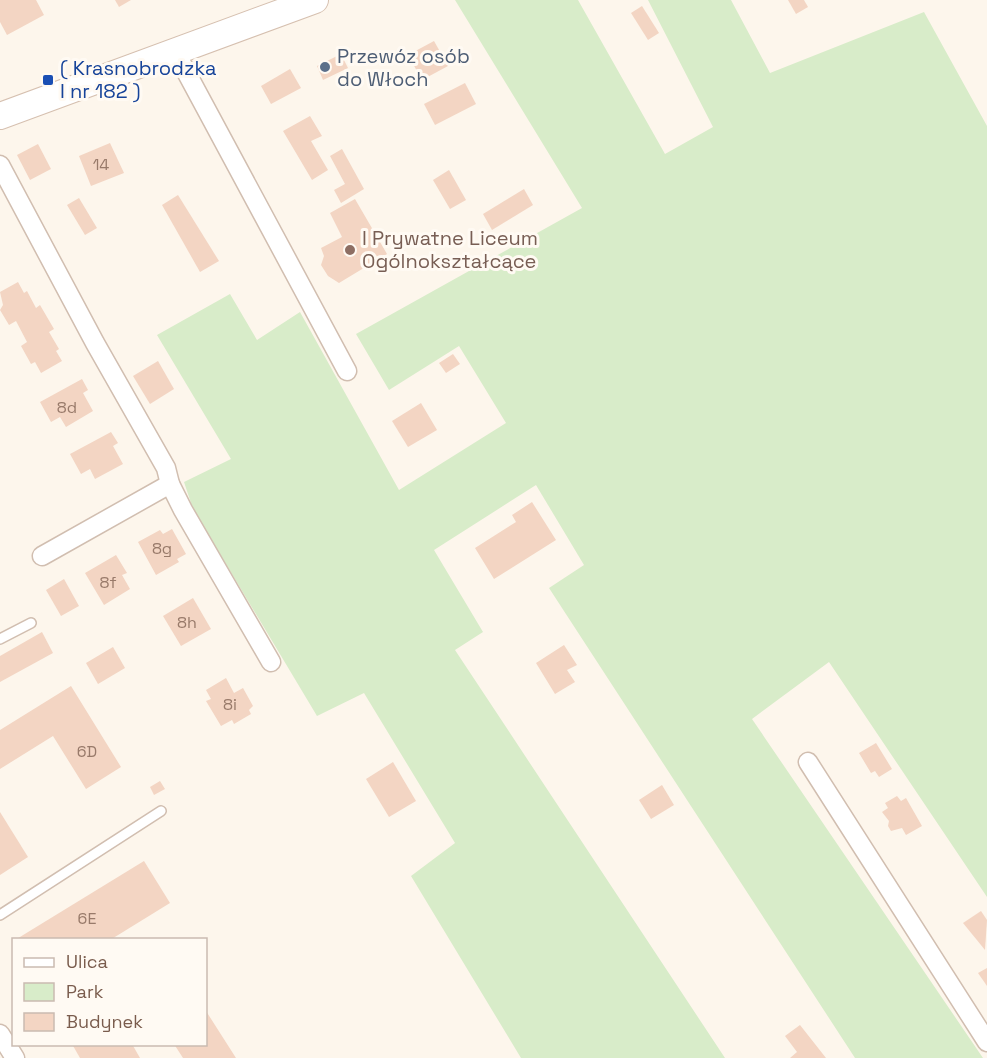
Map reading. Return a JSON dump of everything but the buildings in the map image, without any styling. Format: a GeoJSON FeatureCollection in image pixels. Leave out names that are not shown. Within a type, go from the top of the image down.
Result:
{"type":"FeatureCollection","features":[{"type":"Feature","properties":{"kind":"street"},"geometry":{"type":"LineString","coordinates":[[0,116],[315,0]]}},
{"type":"Feature","properties":{"kind":"street"},"geometry":{"type":"LineString","coordinates":[[176,53],[348,371]]}},
{"type":"Feature","properties":{"kind":"street"},"geometry":{"type":"LineString","coordinates":[[0,165],[95,343],[166,468],[170,484],[271,662]]}},
{"type":"Feature","properties":{"kind":"street"},"geometry":{"type":"LineString","coordinates":[[42,556],[170,484]]}},
{"type":"Feature","properties":{"kind":"street"},"geometry":{"type":"LineString","coordinates":[[808,762],[987,1042]]}},
{"type":"Feature","properties":{"kind":"street"},"geometry":{"type":"LineString","coordinates":[[0,1034],[15,1058]]}},
{"type":"Feature","properties":{"kind":"lane"},"geometry":{"type":"LineString","coordinates":[[0,639],[31,623]]}},
{"type":"Feature","properties":{"kind":"lane"},"geometry":{"type":"LineString","coordinates":[[0,915],[161,811]]}},
{"type":"Feature","properties":{"kind":"green space"},"geometry":{"type":"Polygon","coordinates":[[[455,0],[578,0],[665,154],[713,127],[648,0],[731,0],[770,73],[924,12],[987,126],[987,897],[829,662],[752,719],[983,1058],[855,1058],[549,588],[584,565],[536,485],[434,550],[483,632],[455,650],[725,1058],[521,1058],[411,876],[455,843],[364,693],[317,716],[193,509],[184,482],[231,459],[157,335],[230,294],[257,340],[300,312],[399,490],[506,423],[459,346],[389,390],[356,334],[582,208],[455,0]]]}},
{"type":"Feature","properties":{"kind":"place","name":"Przewóz osób do Włoch"},"geometry":{"type":"Point","coordinates":[325,67]}},
{"type":"Feature","properties":{"kind":"place","name":"( Krasnobrodzka I nr 182 )"},"geometry":{"type":"Point","coordinates":[48,80]}},
{"type":"Feature","properties":{"kind":"place","name":"I Prywatne Liceum Ogólnokształcące"},"geometry":{"type":"Point","coordinates":[350,250]}}]}
